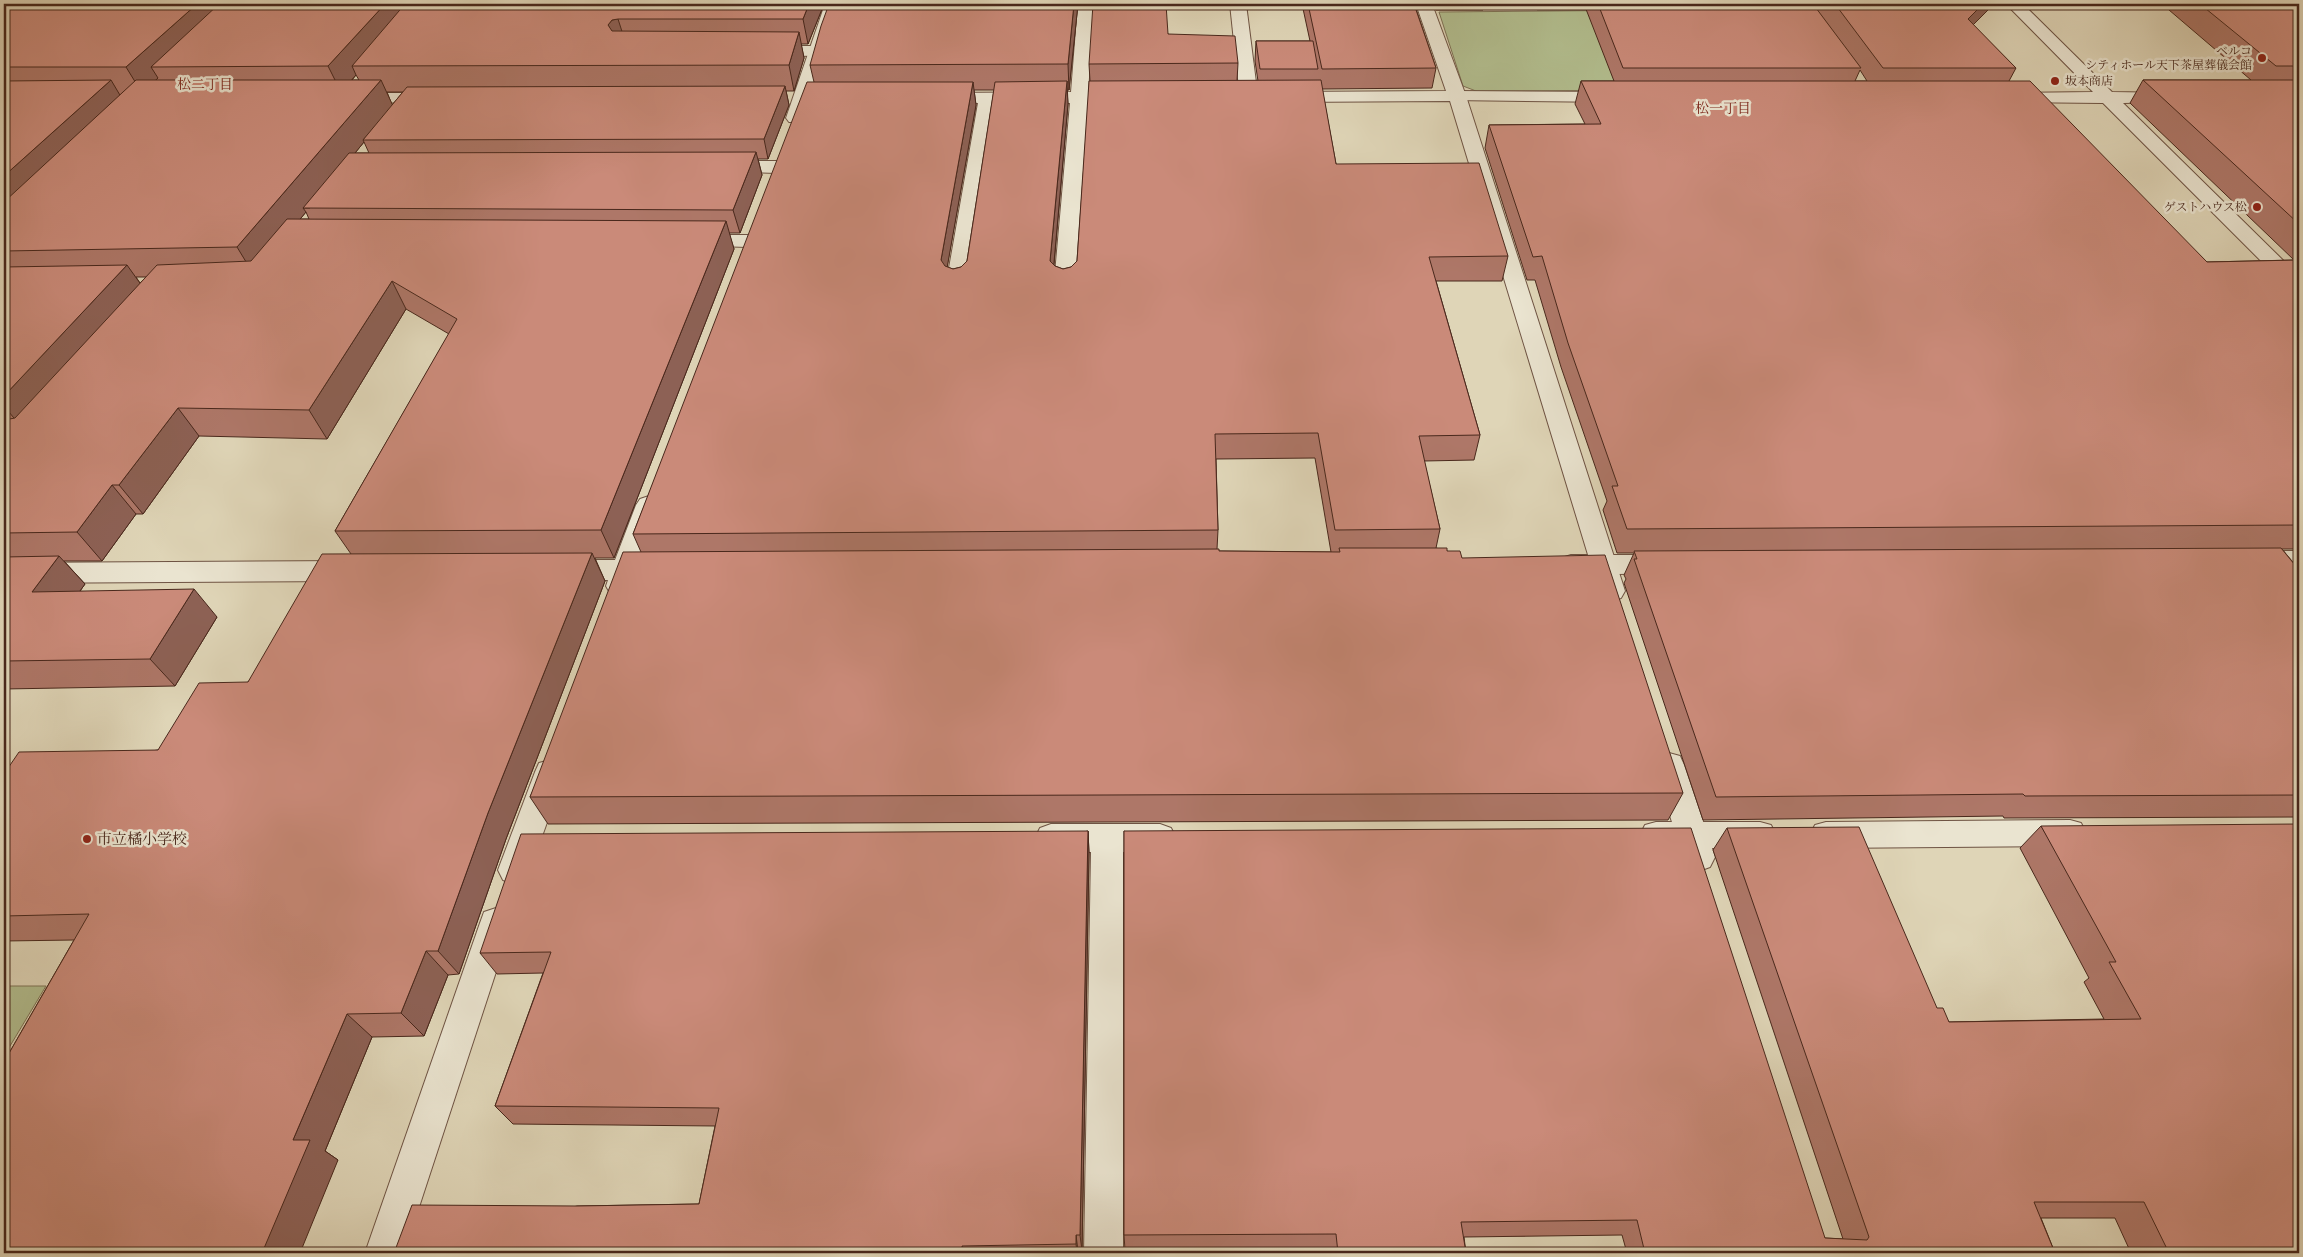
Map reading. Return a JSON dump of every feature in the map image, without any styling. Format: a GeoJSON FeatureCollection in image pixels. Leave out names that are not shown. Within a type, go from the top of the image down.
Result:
{"type":"FeatureCollection","features":[{"type":"Feature","properties":{"kind":"street"},"geometry":{"type":"LineString","coordinates":[[765,195],[803,98],[816,50],[833,4]]}},
{"type":"Feature","properties":{"kind":"street"},"geometry":{"type":"LineString","coordinates":[[1065,285],[1086,4]]}},
{"type":"Feature","properties":{"kind":"street"},"geometry":{"type":"LineString","coordinates":[[1238,4],[1249,98]]}},
{"type":"Feature","properties":{"kind":"street"},"geometry":{"type":"LineString","coordinates":[[1424,4],[1456,96],[1619,612]]}},
{"type":"Feature","properties":{"kind":"street"},"geometry":{"type":"LineString","coordinates":[[2014,4],[2299,288]]}},
{"type":"Feature","properties":{"kind":"street"},"geometry":{"type":"LineString","coordinates":[[750,51],[816,50]]}},
{"type":"Feature","properties":{"kind":"street"},"geometry":{"type":"LineString","coordinates":[[360,84],[343,98],[404,106],[450,98]]}},
{"type":"Feature","properties":{"kind":"street"},"geometry":{"type":"LineString","coordinates":[[1988,98],[2184,96]]}},
{"type":"Feature","properties":{"kind":"street"},"geometry":{"type":"LineString","coordinates":[[920,98],[1145,97]]}},
{"type":"Feature","properties":{"kind":"street"},"geometry":{"type":"LineString","coordinates":[[1230,98],[1632,97]]}},
{"type":"Feature","properties":{"kind":"street"},"geometry":{"type":"LineString","coordinates":[[957,285],[988,98]]}},
{"type":"Feature","properties":{"kind":"street"},"geometry":{"type":"LineString","coordinates":[[708,167],[776,167]]}},
{"type":"Feature","properties":{"kind":"street"},"geometry":{"type":"LineString","coordinates":[[679,240],[751,232],[737,267]]}},
{"type":"Feature","properties":{"kind":"street"},"geometry":{"type":"LineString","coordinates":[[611,607],[659,478]]}},
{"type":"Feature","properties":{"kind":"street"},"geometry":{"type":"LineString","coordinates":[[2227,560],[2299,560]]}},
{"type":"Feature","properties":{"kind":"street"},"geometry":{"type":"LineString","coordinates":[[2266,560],[2288,587]]}},
{"type":"Feature","properties":{"kind":"street"},"geometry":{"type":"LineString","coordinates":[[1544,565],[1692,564]]}},
{"type":"Feature","properties":{"kind":"street"},"geometry":{"type":"LineString","coordinates":[[535,570],[674,570]]}},
{"type":"Feature","properties":{"kind":"street"},"geometry":{"type":"LineString","coordinates":[[4,573],[376,571]]}},
{"type":"Feature","properties":{"kind":"street"},"geometry":{"type":"LineString","coordinates":[[1661,742],[1707,883]]}},
{"type":"Feature","properties":{"kind":"street"},"geometry":{"type":"LineString","coordinates":[[384,1253],[539,840],[559,747]]}},
{"type":"Feature","properties":{"kind":"street"},"geometry":{"type":"LineString","coordinates":[[1632,836],[2100,833]]}},
{"type":"Feature","properties":{"kind":"street"},"geometry":{"type":"LineString","coordinates":[[1018,838],[1187,838]]}},
{"type":"Feature","properties":{"kind":"street"},"geometry":{"type":"LineString","coordinates":[[1104,1253],[1107,838]]}},
{"type":"Feature","properties":{"kind":"green space"},"geometry":{"type":"Polygon","coordinates":[[[1534,4],[1621,4],[1625,10],[1537,10],[1534,4]]]}},
{"type":"Feature","properties":{"kind":"green space"},"geometry":{"type":"Polygon","coordinates":[[[1663,10],[1711,90],[1476,91],[1463,86],[1439,12],[1663,10]]]}},
{"type":"Feature","properties":{"kind":"green space"},"geometry":{"type":"Polygon","coordinates":[[[4,986],[46,986],[4,1056],[4,986]]]}},
{"type":"Feature","properties":{"kind":"building"},"geometry":{"type":"Polygon","coordinates":[[[4,4],[197,4],[126,67],[4,67],[4,4]]]}},
{"type":"Feature","properties":{"kind":"building"},"geometry":{"type":"Polygon","coordinates":[[[219,4],[385,4],[328,66],[151,67],[219,4]]]}},
{"type":"Feature","properties":{"kind":"building"},"geometry":{"type":"Polygon","coordinates":[[[405,4],[809,4],[803,19],[618,19],[612,20],[608,25],[612,31],[799,32],[789,65],[352,66],[405,4]]]}},
{"type":"Feature","properties":{"kind":"building"},"geometry":{"type":"Polygon","coordinates":[[[829,4],[1074,4],[1068,64],[810,65],[829,4]]]}},
{"type":"Feature","properties":{"kind":"building"},"geometry":{"type":"Polygon","coordinates":[[[1093,4],[1166,4],[1168,34],[1235,36],[1238,63],[1089,64],[1093,4]]]}},
{"type":"Feature","properties":{"kind":"building"},"geometry":{"type":"Polygon","coordinates":[[[1308,4],[1414,4],[1436,68],[1322,69],[1308,4]]]}},
{"type":"Feature","properties":{"kind":"building"},"geometry":{"type":"Polygon","coordinates":[[[1598,4],[1813,4],[1861,68],[1623,68],[1598,4]]]}},
{"type":"Feature","properties":{"kind":"building"},"geometry":{"type":"Polygon","coordinates":[[[1835,4],[1983,4],[1968,19],[2016,68],[1883,68],[1835,4]]]}},
{"type":"Feature","properties":{"kind":"building"},"geometry":{"type":"Polygon","coordinates":[[[2200,4],[2299,4],[2299,66],[2276,66],[2200,4]]]}},
{"type":"Feature","properties":{"kind":"building"},"geometry":{"type":"Polygon","coordinates":[[[1256,41],[1313,41],[1318,69],[1260,69],[1256,41]]]}},
{"type":"Feature","properties":{"kind":"building"},"geometry":{"type":"Polygon","coordinates":[[[111,80],[4,176],[4,81],[111,80]]]}},
{"type":"Feature","properties":{"kind":"building"},"geometry":{"type":"Polygon","coordinates":[[[136,80],[381,80],[237,247],[4,251],[4,202],[136,80]]]}},
{"type":"Feature","properties":{"kind":"building"},"geometry":{"type":"Polygon","coordinates":[[[1321,80],[1336,164],[1479,163],[1508,256],[1429,257],[1480,435],[1419,436],[1440,529],[1335,530],[1318,433],[1215,434],[1218,530],[633,534],[807,82],[973,82],[941,260],[945,266],[953,269],[961,267],[967,261],[995,82],[1067,81],[1050,261],[1055,266],[1063,269],[1071,267],[1077,261],[1089,81],[1321,80]]]}},
{"type":"Feature","properties":{"kind":"building"},"geometry":{"type":"Polygon","coordinates":[[[2143,80],[2299,80],[2299,224],[2143,80]]]}},
{"type":"Feature","properties":{"kind":"building"},"geometry":{"type":"Polygon","coordinates":[[[1581,81],[2030,81],[2207,262],[2299,260],[2299,525],[1627,529],[1612,486],[1618,486],[1568,343],[1542,256],[1533,257],[1489,125],[1601,124],[1581,81]]]}},
{"type":"Feature","properties":{"kind":"building"},"geometry":{"type":"Polygon","coordinates":[[[785,86],[764,139],[363,140],[407,87],[785,86]]]}},
{"type":"Feature","properties":{"kind":"building"},"geometry":{"type":"Polygon","coordinates":[[[756,152],[733,210],[303,208],[349,153],[756,152]]]}},
{"type":"Feature","properties":{"kind":"building"},"geometry":{"type":"Polygon","coordinates":[[[287,219],[726,221],[601,530],[335,531],[457,319],[392,281],[309,410],[178,408],[119,485],[112,485],[77,532],[4,533],[4,420],[15,418],[157,265],[251,261],[287,219]]]}},
{"type":"Feature","properties":{"kind":"building"},"geometry":{"type":"Polygon","coordinates":[[[127,265],[4,396],[4,267],[127,265]]]}},
{"type":"Feature","properties":{"kind":"building"},"geometry":{"type":"Polygon","coordinates":[[[1339,548],[1447,548],[1447,551],[1460,551],[1462,558],[1605,555],[1683,793],[530,797],[623,552],[1219,549],[1219,551],[1340,552],[1339,548]]]}},
{"type":"Feature","properties":{"kind":"building"},"geometry":{"type":"Polygon","coordinates":[[[2281,548],[2299,570],[2299,795],[2025,796],[2023,794],[1716,797],[1634,559],[1637,559],[1634,551],[2281,548]]]}},
{"type":"Feature","properties":{"kind":"building"},"geometry":{"type":"Polygon","coordinates":[[[592,553],[488,813],[438,951],[426,951],[401,1013],[347,1014],[293,1140],[310,1140],[262,1253],[4,1253],[4,1175],[6,1171],[4,1170],[4,1062],[89,914],[4,916],[4,774],[19,752],[158,750],[199,683],[248,682],[322,554],[592,553]]]}},
{"type":"Feature","properties":{"kind":"building"},"geometry":{"type":"Polygon","coordinates":[[[59,556],[32,592],[194,589],[150,659],[4,661],[4,557],[59,556]]]}},
{"type":"Feature","properties":{"kind":"building"},"geometry":{"type":"Polygon","coordinates":[[[2299,824],[2299,1253],[2169,1253],[2144,1202],[2034,1202],[2055,1253],[1645,1253],[1637,1220],[1461,1222],[1466,1253],[1338,1253],[1336,1234],[1124,1235],[1124,831],[1691,828],[1825,1238],[1867,1240],[1869,1237],[1727,828],[1859,827],[1937,1008],[1943,1008],[1949,1022],[2141,1019],[2109,962],[2116,962],[2041,826],[2299,824]]]}},
{"type":"Feature","properties":{"kind":"building"},"geometry":{"type":"Polygon","coordinates":[[[1088,831],[1080,1235],[1076,1235],[1076,1244],[962,1246],[962,1253],[394,1253],[412,1205],[577,1206],[699,1204],[719,1108],[495,1106],[551,952],[480,953],[521,834],[1088,831]]]}},
{"type":"Feature","properties":{"kind":"place","name":"ベルコ シティホール天下茶屋葬儀会館"},"geometry":{"type":"Point","coordinates":[2262,58]}},
{"type":"Feature","properties":{"kind":"place","name":"坂本商店"},"geometry":{"type":"Point","coordinates":[2055,81]}},
{"type":"Feature","properties":{"kind":"place","name":"ゲストハウス松"},"geometry":{"type":"Point","coordinates":[2257,207]}},
{"type":"Feature","properties":{"kind":"place","name":"市立橘小学校"},"geometry":{"type":"Point","coordinates":[87,839]}},
{"type":"Feature","properties":{"kind":"district","name":"松二丁目"},"geometry":{"type":"Point","coordinates":[205,84]}},
{"type":"Feature","properties":{"kind":"district","name":"松一丁目"},"geometry":{"type":"Point","coordinates":[1723,108]}}]}
